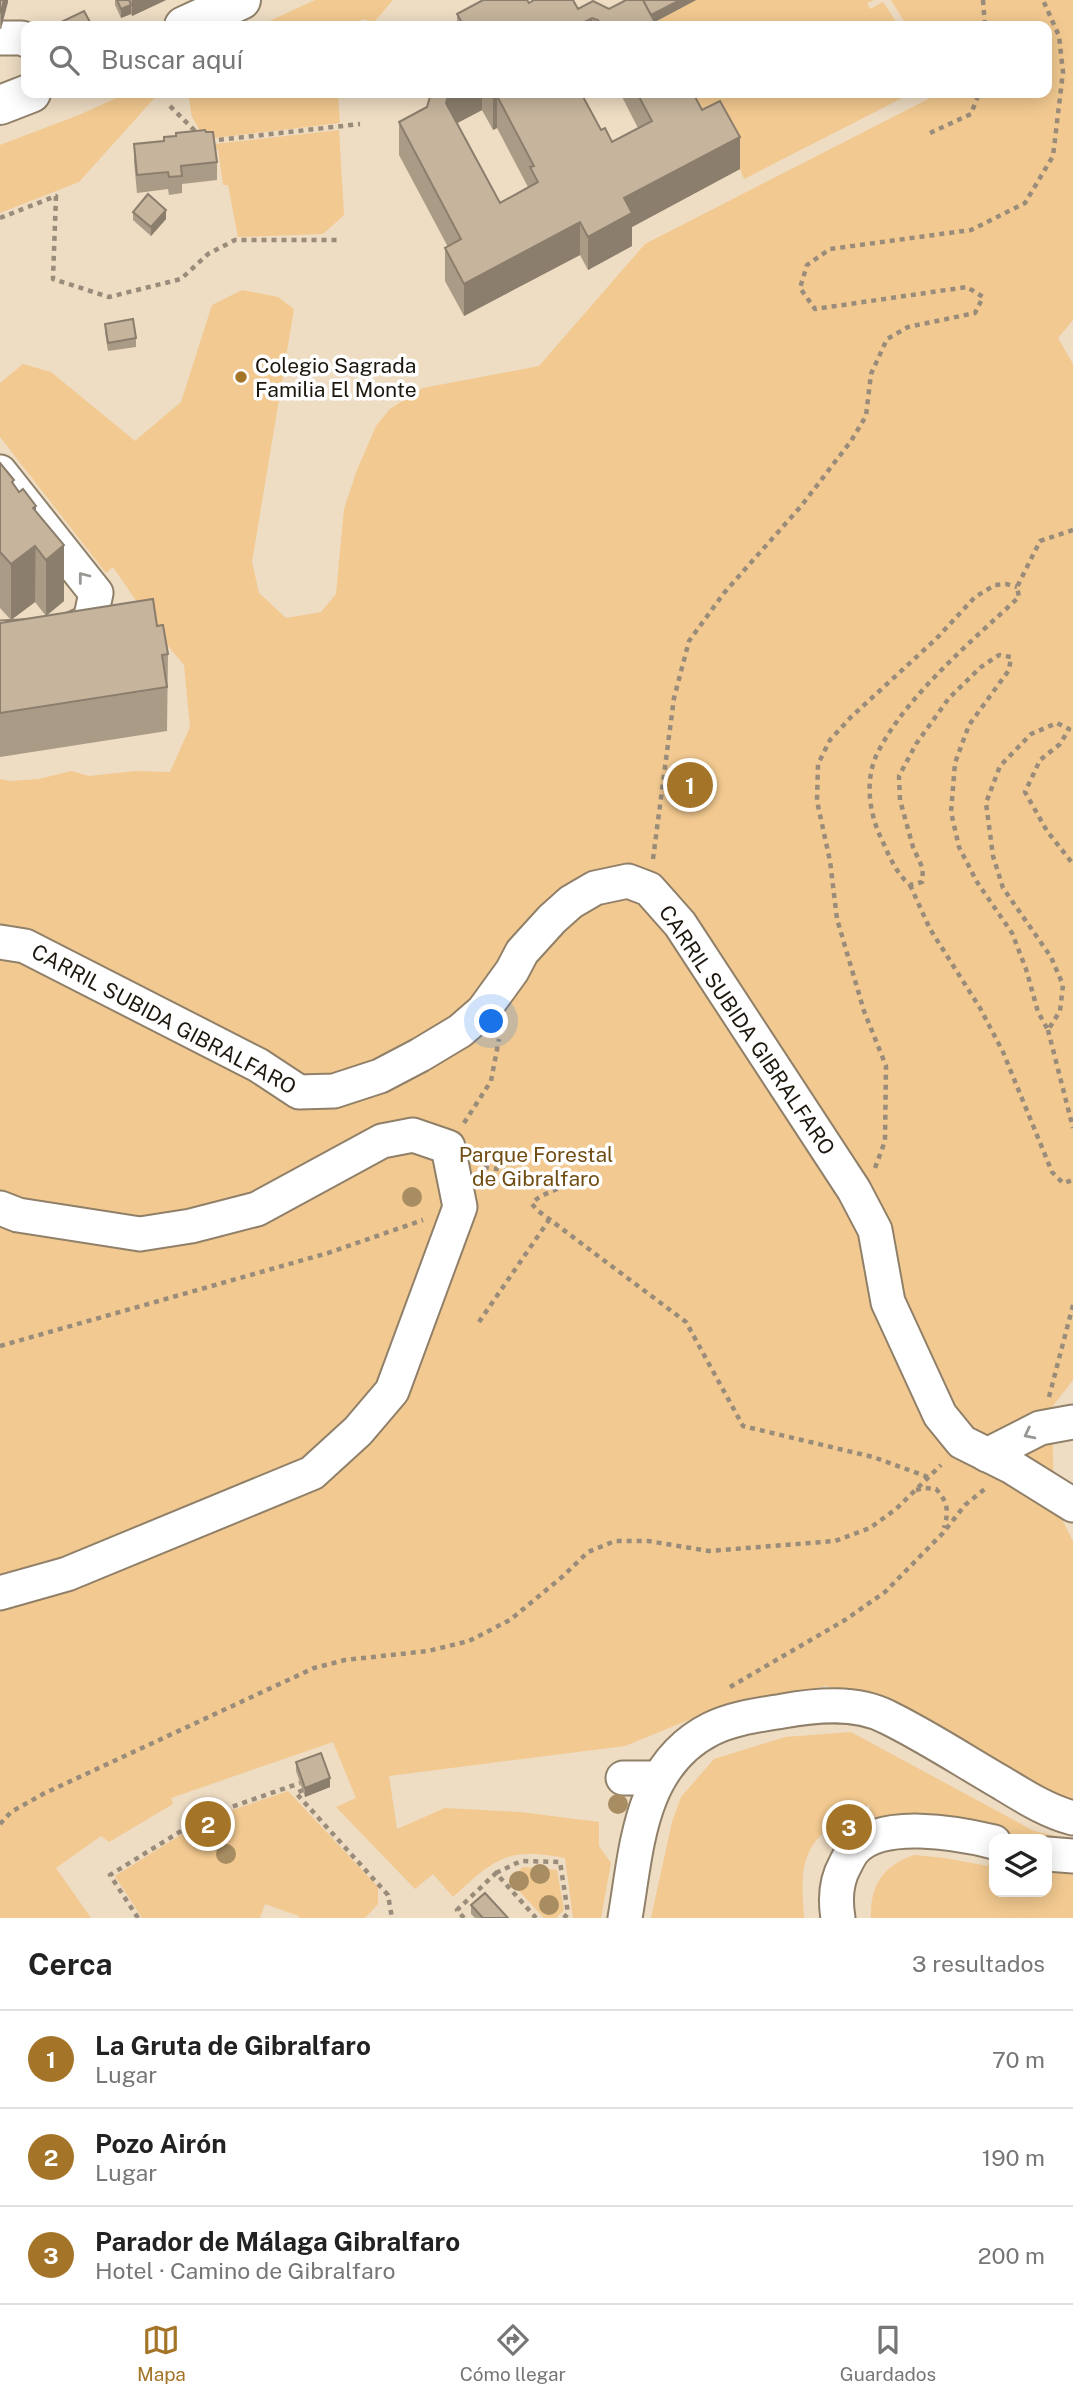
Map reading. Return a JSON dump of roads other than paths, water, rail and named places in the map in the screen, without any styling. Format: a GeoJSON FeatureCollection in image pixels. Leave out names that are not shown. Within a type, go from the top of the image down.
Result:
{"type":"FeatureCollection","features":[{"type":"Feature","properties":{"kind":"main road"},"geometry":{"type":"LineString","coordinates":[[195,21],[241,0]]}},
{"type":"Feature","properties":{"kind":"main road"},"geometry":{"type":"LineString","coordinates":[[0,105],[21,97]]}},
{"type":"Feature","properties":{"kind":"street"},"geometry":{"type":"LineString","coordinates":[[0,38],[21,38]]}},
{"type":"Feature","properties":{"kind":"street"},"geometry":{"type":"LineString","coordinates":[[0,472],[96,593],[90,621],[61,635],[0,638]]}},
{"type":"Feature","properties":{"kind":"street","name":"CARRIL SUBIDA GIBRALFARO"},"geometry":{"type":"LineString","coordinates":[[0,942],[25,946],[258,1065],[299,1092],[334,1091],[380,1076],[460,1031],[482,1011],[523,952],[571,902],[595,888],[628,881],[649,889],[687,934],[854,1190],[875,1230],[888,1302],[940,1415],[962,1442],[1000,1461],[1073,1505]]}},
{"type":"Feature","properties":{"kind":"street"},"geometry":{"type":"LineString","coordinates":[[0,1208],[18,1215],[140,1234],[160,1232],[257,1209],[382,1141],[413,1135],[451,1154],[460,1207],[392,1391],[358,1431],[312,1473],[67,1574],[0,1593]]}},
{"type":"Feature","properties":{"kind":"street"},"geometry":{"type":"LineString","coordinates":[[1000,1461],[1040,1428],[1073,1422]]}},
{"type":"Feature","properties":{"kind":"street"},"geometry":{"type":"LineString","coordinates":[[625,1918],[638,1843],[650,1794],[657,1778],[686,1745],[723,1724],[801,1707],[854,1708],[884,1715],[1044,1808],[1073,1818]]}},
{"type":"Feature","properties":{"kind":"street"},"geometry":{"type":"LineString","coordinates":[[624,1778],[657,1778]]}},
{"type":"Feature","properties":{"kind":"street"},"geometry":{"type":"LineString","coordinates":[[838,1918],[836,1906],[839,1876],[853,1850],[874,1837],[906,1830],[989,1841]]}},
{"type":"Feature","properties":{"kind":"street"},"geometry":{"type":"LineString","coordinates":[[1052,1854],[1073,1856]]}},
{"type":"Feature","properties":{"kind":"place","name":"Colegio Sagrada Familia El Monte"},"geometry":{"type":"Point","coordinates":[241,377]}},
{"type":"Feature","properties":{"kind":"place","name":"La Gruta de Gibralfaro"},"geometry":{"type":"Point","coordinates":[690,785]}},
{"type":"Feature","properties":{"kind":"place","name":"Pozo Airón"},"geometry":{"type":"Point","coordinates":[208,1824]}},
{"type":"Feature","properties":{"kind":"place","name":"Parador de Málaga Gibralfaro"},"geometry":{"type":"Point","coordinates":[849,1827]}},
{"type":"Feature","properties":{"kind":"park label","name":"Parque Forestal de Gibralfaro"},"geometry":{"type":"Point","coordinates":[536,1166]}}]}
